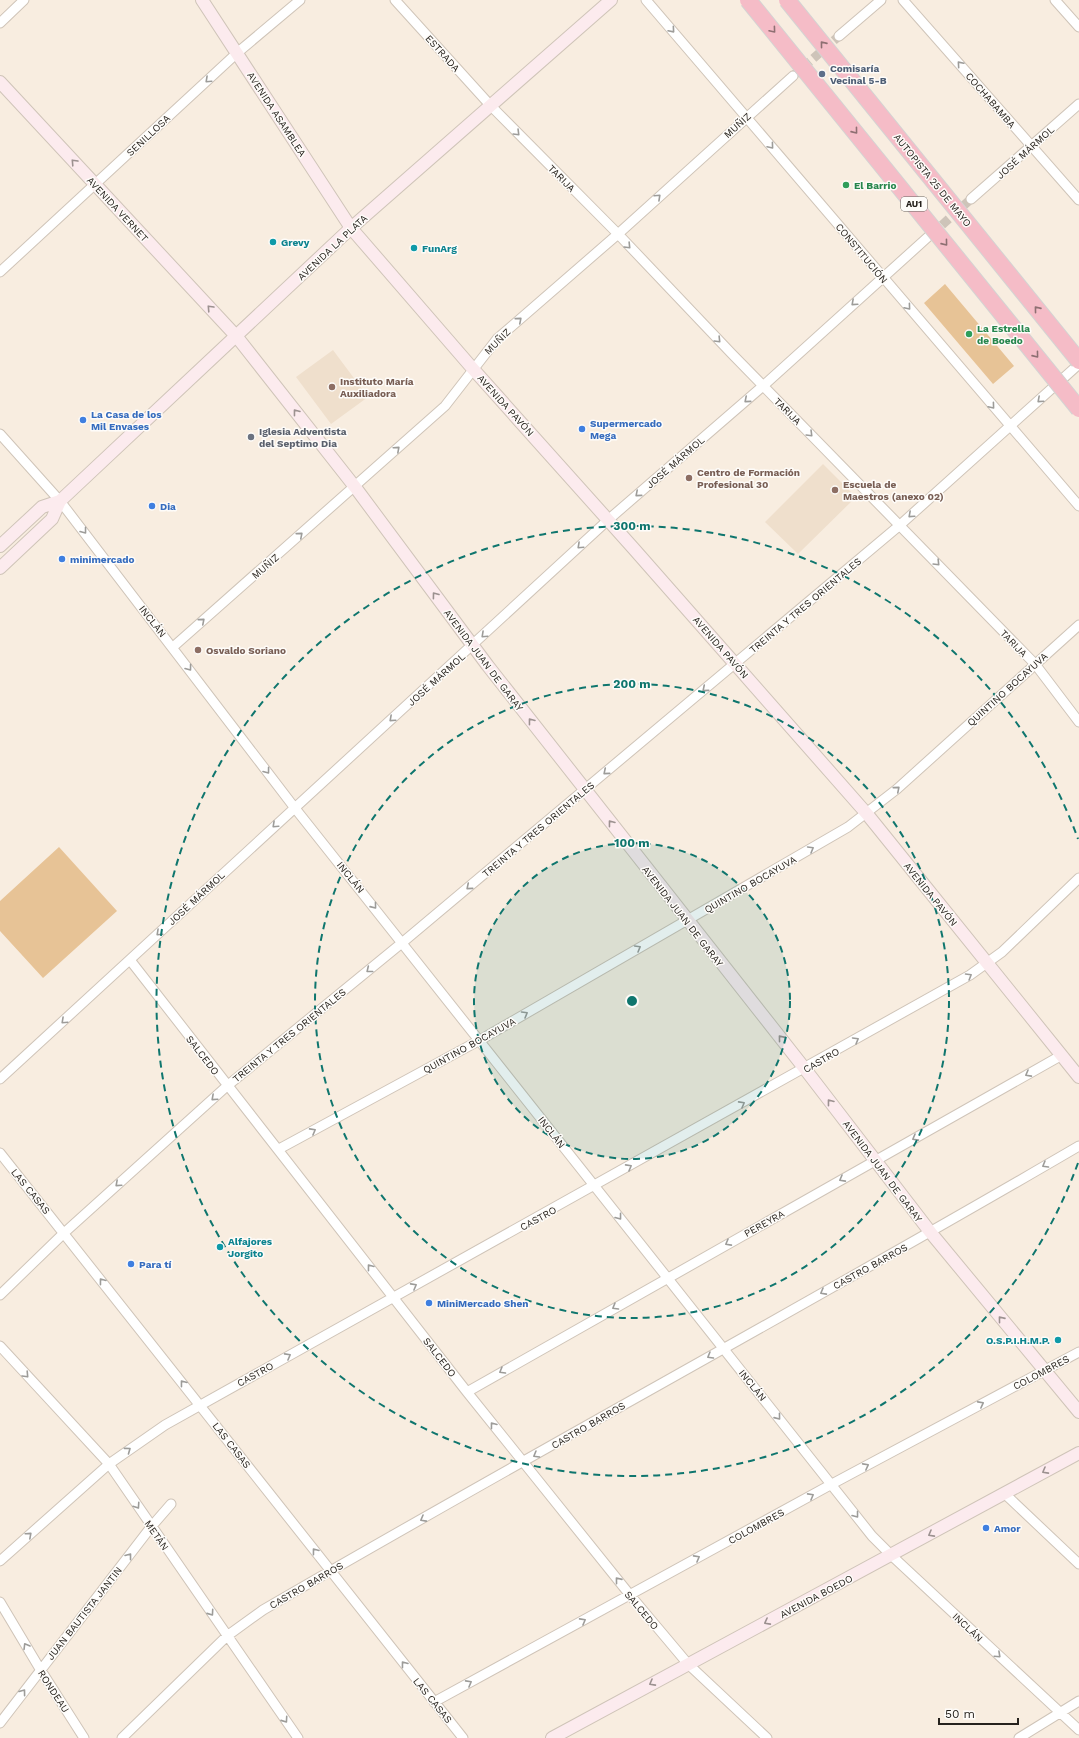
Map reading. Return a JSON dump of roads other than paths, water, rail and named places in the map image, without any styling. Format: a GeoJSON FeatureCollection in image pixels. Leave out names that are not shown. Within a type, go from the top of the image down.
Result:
{"type":"FeatureCollection","features":[{"type":"Feature","properties":{"kind":"highway","name":"AU1"},"geometry":{"type":"LineString","coordinates":[[748,0],[1079,409]]}},
{"type":"Feature","properties":{"kind":"highway","name":"AUTOPISTA 25 DE MAYO"},"geometry":{"type":"LineString","coordinates":[[787,0],[1079,361]]}},
{"type":"Feature","properties":{"kind":"main road","name":"AVENIDA ASAMBLEA"},"geometry":{"type":"LineString","coordinates":[[202,0],[351,228]]}},
{"type":"Feature","properties":{"kind":"main road","name":"AVENIDA LA PLATA"},"geometry":{"type":"LineString","coordinates":[[0,546],[42,507],[60,500],[237,337],[351,228],[611,0]]}},
{"type":"Feature","properties":{"kind":"main road","name":"AVENIDA VERNET"},"geometry":{"type":"LineString","coordinates":[[0,82],[237,337]]}},
{"type":"Feature","properties":{"kind":"main road","name":"AVENIDA PAVÓN"},"geometry":{"type":"LineString","coordinates":[[351,228],[473,369],[867,814],[1079,1076]]}},
{"type":"Feature","properties":{"kind":"main road","name":"AVENIDA JUAN DE GARAY"},"geometry":{"type":"LineString","coordinates":[[237,337],[354,487],[473,646],[584,790],[805,1069],[931,1233],[1043,1371],[1079,1412]]}},
{"type":"Feature","properties":{"kind":"main road","name":"AVENIDA LA PLATA"},"geometry":{"type":"LineString","coordinates":[[0,568],[52,519],[60,500]]}},
{"type":"Feature","properties":{"kind":"main road","name":"AVENIDA BOEDO"},"geometry":{"type":"LineString","coordinates":[[552,1738],[1079,1453]]}},
{"type":"Feature","properties":{"kind":"street"},"geometry":{"type":"LineString","coordinates":[[0,23],[24,0]]}},
{"type":"Feature","properties":{"kind":"street","name":"SENILLOSA"},"geometry":{"type":"LineString","coordinates":[[0,272],[237,53],[300,0]]}},
{"type":"Feature","properties":{"kind":"street","name":"ESTRADA"},"geometry":{"type":"LineString","coordinates":[[395,0],[490,105]]}},
{"type":"Feature","properties":{"kind":"street","name":"CONSTITUCIÓN"},"geometry":{"type":"LineString","coordinates":[[646,0],[1079,506]]}},
{"type":"Feature","properties":{"kind":"street"},"geometry":{"type":"LineString","coordinates":[[839,36],[881,0]]}},
{"type":"Feature","properties":{"kind":"street","name":"COCHABAMBA"},"geometry":{"type":"LineString","coordinates":[[903,0],[1079,200]]}},
{"type":"Feature","properties":{"kind":"street"},"geometry":{"type":"LineString","coordinates":[[1055,0],[1079,27]]}},
{"type":"Feature","properties":{"kind":"street","name":"MUÑIZ"},"geometry":{"type":"LineString","coordinates":[[173,647],[445,406],[497,339],[618,234],[746,116],[793,76]]}},
{"type":"Feature","properties":{"kind":"street","name":"JOSÉ MÁRMOL"},"geometry":{"type":"LineString","coordinates":[[971,199],[1079,104]]}},
{"type":"Feature","properties":{"kind":"street","name":"TARIJA"},"geometry":{"type":"LineString","coordinates":[[490,105],[618,234],[763,386],[1035,664],[1079,722]]}},
{"type":"Feature","properties":{"kind":"street","name":"JOSÉ MÁRMOL"},"geometry":{"type":"LineString","coordinates":[[0,1080],[294,807],[473,646],[608,520],[763,386],[929,236]]}},
{"type":"Feature","properties":{"kind":"street","name":"TREINTA Y TRES ORIENTALES"},"geometry":{"type":"LineString","coordinates":[[0,1295],[64,1233],[227,1086],[403,942],[900,525],[1079,364]]}},
{"type":"Feature","properties":{"kind":"street","name":"INCLÁN"},"geometry":{"type":"LineString","coordinates":[[0,434],[60,500],[294,807],[403,942],[872,1536],[891,1556],[1079,1730]]}},
{"type":"Feature","properties":{"kind":"street","name":"QUINTINO BOCAYUVA"},"geometry":{"type":"LineString","coordinates":[[279,1149],[480,1040],[848,827],[867,814],[1079,625]]}},
{"type":"Feature","properties":{"kind":"street","name":"CASTRO"},"geometry":{"type":"LineString","coordinates":[[0,1561],[109,1464],[152,1434],[200,1405],[805,1069],[987,964],[1002,952],[1079,878]]}},
{"type":"Feature","properties":{"kind":"street","name":"SALCEDO"},"geometry":{"type":"LineString","coordinates":[[130,960],[227,1086],[279,1149],[467,1392],[630,1595],[688,1664],[767,1738]]}},
{"type":"Feature","properties":{"kind":"street","name":"PEREYRA"},"geometry":{"type":"LineString","coordinates":[[467,1392],[667,1277],[1062,1055]]}},
{"type":"Feature","properties":{"kind":"street","name":"CASTRO BARROS"},"geometry":{"type":"LineString","coordinates":[[122,1738],[227,1636],[263,1610],[723,1348],[931,1233],[1079,1146]]}},
{"type":"Feature","properties":{"kind":"street","name":"LAS CASAS"},"geometry":{"type":"LineString","coordinates":[[0,1153],[463,1738]]}},
{"type":"Feature","properties":{"kind":"street","name":"METÁN"},"geometry":{"type":"LineString","coordinates":[[0,1346],[109,1464],[298,1738]]}},
{"type":"Feature","properties":{"kind":"street","name":"COLOMBRES"},"geometry":{"type":"LineString","coordinates":[[434,1702],[832,1484],[1079,1352]]}},
{"type":"Feature","properties":{"kind":"street"},"geometry":{"type":"LineString","coordinates":[[1004,1493],[1079,1564]]}},
{"type":"Feature","properties":{"kind":"street","name":"JUAN BAUTISTA JANTIN"},"geometry":{"type":"LineString","coordinates":[[0,1723],[40,1669],[151,1527],[171,1504]]}},
{"type":"Feature","properties":{"kind":"street","name":"RONDEAU"},"geometry":{"type":"LineString","coordinates":[[0,1602],[84,1738]]}},
{"type":"Feature","properties":{"kind":"street"},"geometry":{"type":"LineString","coordinates":[[1019,1738],[1079,1701]]}},
{"type":"Feature","properties":{"kind":"tunnel"},"geometry":{"type":"LineString","coordinates":[[793,76],[839,36]]}},
{"type":"Feature","properties":{"kind":"tunnel"},"geometry":{"type":"LineString","coordinates":[[932,234],[971,199]]}},
{"type":"Feature","properties":{"kind":"place","name":"Comisaría Vecinal 5-B"},"geometry":{"type":"Point","coordinates":[822,74]}},
{"type":"Feature","properties":{"kind":"place","name":"El Barrio"},"geometry":{"type":"Point","coordinates":[846,185]}},
{"type":"Feature","properties":{"kind":"place","name":"Grevy"},"geometry":{"type":"Point","coordinates":[273,242]}},
{"type":"Feature","properties":{"kind":"place","name":"FunArg"},"geometry":{"type":"Point","coordinates":[414,248]}},
{"type":"Feature","properties":{"kind":"place","name":"La Estrella de Boedo"},"geometry":{"type":"Point","coordinates":[969,334]}},
{"type":"Feature","properties":{"kind":"place","name":"Instituto María Auxiliadora"},"geometry":{"type":"Point","coordinates":[332,387]}},
{"type":"Feature","properties":{"kind":"place","name":"La Casa de los Mil Envases"},"geometry":{"type":"Point","coordinates":[83,420]}},
{"type":"Feature","properties":{"kind":"place","name":"Supermercado Mega"},"geometry":{"type":"Point","coordinates":[582,429]}},
{"type":"Feature","properties":{"kind":"place","name":"Iglesia Adventista del Septimo Dia"},"geometry":{"type":"Point","coordinates":[251,437]}},
{"type":"Feature","properties":{"kind":"place","name":"Centro de Formación Profesional 30"},"geometry":{"type":"Point","coordinates":[689,478]}},
{"type":"Feature","properties":{"kind":"place","name":"Escuela de Maestros (anexo 02)"},"geometry":{"type":"Point","coordinates":[835,490]}},
{"type":"Feature","properties":{"kind":"place","name":"Dia"},"geometry":{"type":"Point","coordinates":[152,506]}},
{"type":"Feature","properties":{"kind":"place","name":"minimercado"},"geometry":{"type":"Point","coordinates":[62,559]}},
{"type":"Feature","properties":{"kind":"place","name":"Osvaldo Soriano"},"geometry":{"type":"Point","coordinates":[198,650]}},
{"type":"Feature","properties":{"kind":"place","name":"Alfajores Jorgito"},"geometry":{"type":"Point","coordinates":[220,1247]}},
{"type":"Feature","properties":{"kind":"place","name":"Para tí"},"geometry":{"type":"Point","coordinates":[131,1264]}},
{"type":"Feature","properties":{"kind":"place","name":"MiniMercado Shen"},"geometry":{"type":"Point","coordinates":[429,1303]}},
{"type":"Feature","properties":{"kind":"place","name":"O.S.P.I.H.M.P."},"geometry":{"type":"Point","coordinates":[1058,1340]}},
{"type":"Feature","properties":{"kind":"place","name":"Amor"},"geometry":{"type":"Point","coordinates":[986,1528]}}]}
